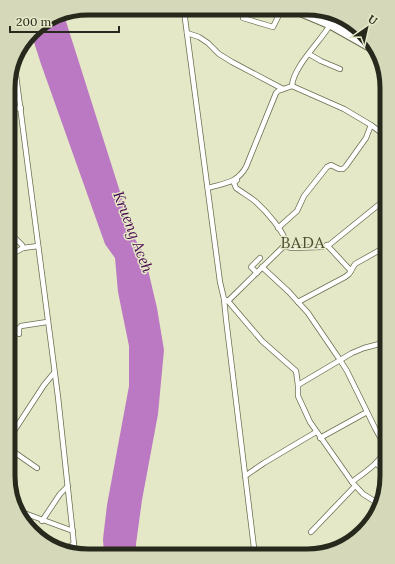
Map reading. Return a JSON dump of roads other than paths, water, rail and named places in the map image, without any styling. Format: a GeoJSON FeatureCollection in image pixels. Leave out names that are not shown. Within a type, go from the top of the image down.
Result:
{"type":"FeatureCollection","features":[{"type":"Feature","properties":{"kind":"highway"},"geometry":{"type":"LineString","coordinates":[[306,15],[330,25],[367,46]]}},
{"type":"Feature","properties":{"kind":"street"},"geometry":{"type":"LineString","coordinates":[[185,15],[220,282],[226,300],[226,320],[254,549]]}},
{"type":"Feature","properties":{"kind":"street"},"geometry":{"type":"LineString","coordinates":[[243,18],[273,27],[279,15]]}},
{"type":"Feature","properties":{"kind":"street"},"geometry":{"type":"LineString","coordinates":[[292,86],[292,82],[300,64],[330,25]]}},
{"type":"Feature","properties":{"kind":"street"},"geometry":{"type":"LineString","coordinates":[[187,33],[199,37],[208,43],[219,54],[232,62],[283,88]]}},
{"type":"Feature","properties":{"kind":"street"},"geometry":{"type":"LineString","coordinates":[[309,54],[340,69]]}},
{"type":"Feature","properties":{"kind":"street"},"geometry":{"type":"LineString","coordinates":[[16,76],[74,548]]}},
{"type":"Feature","properties":{"kind":"street"},"geometry":{"type":"LineString","coordinates":[[286,245],[286,240],[278,228],[258,203],[236,188],[234,183],[246,167],[276,93],[283,88],[292,86],[344,109],[380,132]]}},
{"type":"Feature","properties":{"kind":"street"},"geometry":{"type":"LineString","coordinates":[[15,108],[21,108]]}},
{"type":"Feature","properties":{"kind":"street"},"geometry":{"type":"LineString","coordinates":[[278,228],[297,211],[304,196],[327,167],[331,165],[343,169],[346,166],[366,138],[371,125]]}},
{"type":"Feature","properties":{"kind":"street"},"geometry":{"type":"LineString","coordinates":[[208,188],[238,178]]}},
{"type":"Feature","properties":{"kind":"street"},"geometry":{"type":"LineString","coordinates":[[286,245],[292,248],[321,247],[327,245],[380,204]]}},
{"type":"Feature","properties":{"kind":"street"},"geometry":{"type":"LineString","coordinates":[[15,238],[23,248]]}},
{"type":"Feature","properties":{"kind":"street"},"geometry":{"type":"LineString","coordinates":[[226,300],[286,245]]}},
{"type":"Feature","properties":{"kind":"street"},"geometry":{"type":"LineString","coordinates":[[327,245],[352,271]]}},
{"type":"Feature","properties":{"kind":"street"},"geometry":{"type":"LineString","coordinates":[[15,253],[23,248],[38,246]]}},
{"type":"Feature","properties":{"kind":"street"},"geometry":{"type":"LineString","coordinates":[[298,302],[350,274],[352,267],[355,264],[380,250]]}},
{"type":"Feature","properties":{"kind":"street"},"geometry":{"type":"LineString","coordinates":[[257,273],[251,267],[260,258]]}},
{"type":"Feature","properties":{"kind":"street"},"geometry":{"type":"LineString","coordinates":[[262,267],[308,313],[340,360],[354,384],[380,436]]}},
{"type":"Feature","properties":{"kind":"street"},"geometry":{"type":"LineString","coordinates":[[226,300],[262,341],[296,371],[298,396],[316,432],[353,484],[363,494],[375,501]]}},
{"type":"Feature","properties":{"kind":"street"},"geometry":{"type":"LineString","coordinates":[[19,334],[19,328],[21,326],[47,322]]}},
{"type":"Feature","properties":{"kind":"street"},"geometry":{"type":"LineString","coordinates":[[298,385],[340,360],[364,348],[380,344]]}},
{"type":"Feature","properties":{"kind":"street"},"geometry":{"type":"LineString","coordinates":[[15,429],[44,385],[54,373]]}},
{"type":"Feature","properties":{"kind":"street"},"geometry":{"type":"LineString","coordinates":[[320,438],[367,412]]}},
{"type":"Feature","properties":{"kind":"street"},"geometry":{"type":"LineString","coordinates":[[245,476],[316,432]]}},
{"type":"Feature","properties":{"kind":"street"},"geometry":{"type":"LineString","coordinates":[[15,453],[37,468]]}},
{"type":"Feature","properties":{"kind":"street"},"geometry":{"type":"LineString","coordinates":[[311,532],[353,484],[380,459]]}},
{"type":"Feature","properties":{"kind":"street"},"geometry":{"type":"LineString","coordinates":[[376,463],[380,467]]}},
{"type":"Feature","properties":{"kind":"street"},"geometry":{"type":"LineString","coordinates":[[42,520],[55,500],[68,486]]}},
{"type":"Feature","properties":{"kind":"street"},"geometry":{"type":"LineString","coordinates":[[25,514],[73,531]]}},
{"type":"Feature","properties":{"kind":"street"},"geometry":{"type":"LineString","coordinates":[[70,547],[74,543]]}},
{"type":"Feature","properties":{"kind":"district","name":"BADA"},"geometry":{"type":"Point","coordinates":[303,242]}},
{"type":"Feature","properties":{"kind":"water label","name":"Krueng Aceh"},"geometry":{"type":"Point","coordinates":[133,232]}}]}
